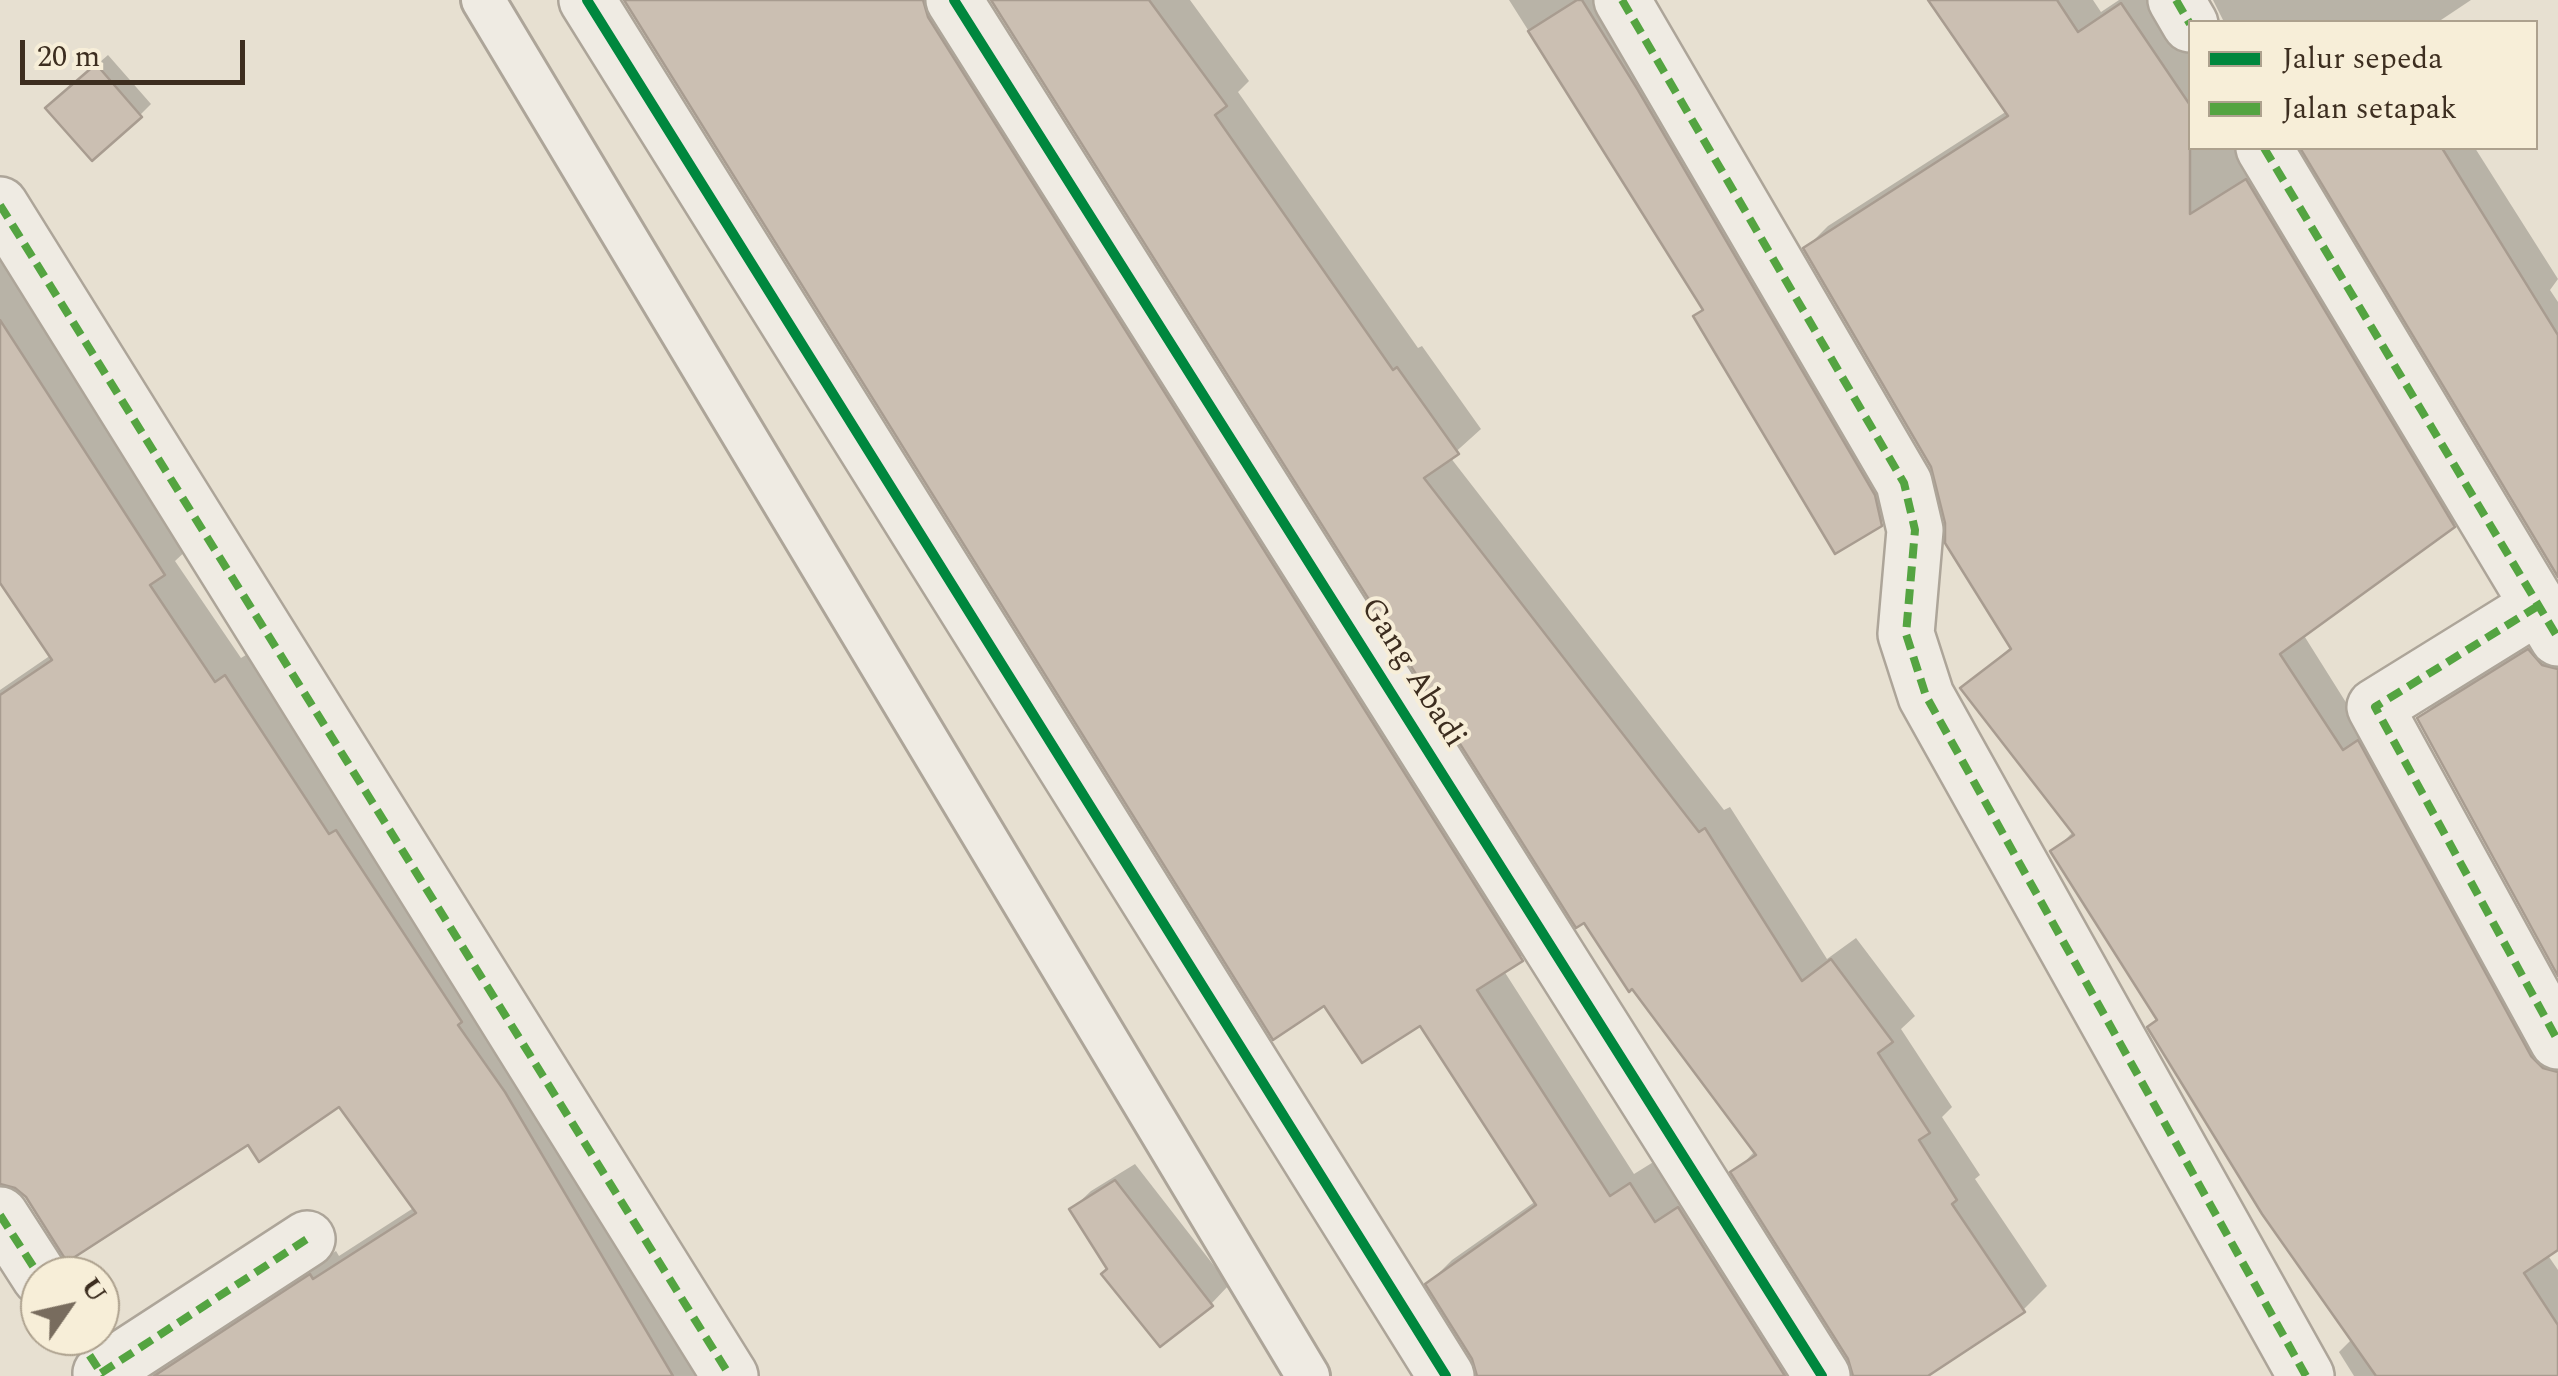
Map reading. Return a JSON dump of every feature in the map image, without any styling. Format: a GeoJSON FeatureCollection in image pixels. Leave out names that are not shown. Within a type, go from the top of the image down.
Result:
{"type":"FeatureCollection","features":[{"type":"Feature","properties":{"kind":"street"},"geometry":{"type":"LineString","coordinates":[[587,0],[1446,1376]]}},
{"type":"Feature","properties":{"kind":"street","name":"Gang Abadi"},"geometry":{"type":"LineString","coordinates":[[954,0],[1044,136],[1822,1376]]}},
{"type":"Feature","properties":{"kind":"street"},"geometry":{"type":"LineString","coordinates":[[1622,0],[1904,483],[1915,530],[1906,634],[1926,696],[2306,1376]]}},
{"type":"Feature","properties":{"kind":"street"},"geometry":{"type":"LineString","coordinates":[[2265,150],[2548,622],[2375,708],[2558,1042]]}},
{"type":"Feature","properties":{"kind":"street"},"geometry":{"type":"LineString","coordinates":[[0,204],[566,1107],[730,1376]]}},
{"type":"Feature","properties":{"kind":"street"},"geometry":{"type":"LineString","coordinates":[[0,1214],[27,1256]]}},
{"type":"Feature","properties":{"kind":"street"},"geometry":{"type":"LineString","coordinates":[[94,1362],[306,1239]]}},
{"type":"Feature","properties":{"kind":"lane"},"geometry":{"type":"LineString","coordinates":[[483,0],[1308,1376]]}},
{"type":"Feature","properties":{"kind":"building"},"geometry":{"type":"Polygon","coordinates":[[[624,0],[923,0],[928,17],[1523,961],[1477,990],[1610,1196],[1630,1183],[1655,1222],[1678,1207],[1785,1376],[1477,1376],[1472,1359],[1425,1284],[1536,1205],[1420,1026],[1362,1063],[1324,1006],[1273,1040],[624,0]]]}},
{"type":"Feature","properties":{"kind":"building"},"geometry":{"type":"Polygon","coordinates":[[[991,0],[1149,0],[1227,106],[1215,115],[1393,370],[1397,367],[1459,454],[1424,478],[1699,832],[1705,828],[1802,981],[1831,959],[1893,1042],[1878,1053],[1930,1133],[1919,1140],[1957,1200],[1952,1204],[2025,1312],[1928,1376],[1853,1376],[1848,1359],[1730,1172],[1756,1155],[1632,989],[1629,992],[1584,923],[1576,928],[991,0]]]}},
{"type":"Feature","properties":{"kind":"building"},"geometry":{"type":"Polygon","coordinates":[[[1582,0],[1638,90],[1875,495],[1882,526],[1835,554],[1693,316],[1703,310],[1528,31],[1582,0]]]}},
{"type":"Feature","properties":{"kind":"building"},"geometry":{"type":"Polygon","coordinates":[[[1928,0],[2057,0],[2078,32],[2121,3],[2188,102],[2190,214],[2246,179],[2455,527],[2280,654],[2343,750],[2358,740],[2531,1056],[2543,1068],[2558,1072],[2558,1250],[2524,1273],[2558,1325],[2558,1376],[2376,1376],[2262,1214],[2147,1027],[2157,1020],[2050,851],[2074,835],[1960,688],[2011,649],[1945,543],[1945,523],[1931,467],[1803,248],[2008,116],[1928,0]]]}},
{"type":"Feature","properties":{"kind":"building"},"geometry":{"type":"Polygon","coordinates":[[[96,64],[142,117],[92,161],[45,108],[96,64]]]}},
{"type":"Feature","properties":{"kind":"building"},"geometry":{"type":"Polygon","coordinates":[[[2301,150],[2443,150],[2558,335],[2558,577],[2301,150]]]}},
{"type":"Feature","properties":{"kind":"building"},"geometry":{"type":"Polygon","coordinates":[[[0,320],[165,575],[150,585],[215,682],[225,675],[329,834],[336,830],[462,1022],[458,1025],[505,1092],[673,1376],[154,1376],[310,1274],[313,1279],[416,1213],[339,1107],[259,1162],[248,1145],[76,1256],[63,1256],[26,1197],[15,1188],[0,1184],[0,695],[52,660],[0,583],[0,320]]]}},
{"type":"Feature","properties":{"kind":"building"},"geometry":{"type":"Polygon","coordinates":[[[2528,649],[2542,665],[2558,669],[2558,976],[2417,718],[2528,649]]]}},
{"type":"Feature","properties":{"kind":"building"},"geometry":{"type":"Polygon","coordinates":[[[1115,1180],[1213,1306],[1160,1347],[1101,1274],[1107,1269],[1069,1209],[1115,1180]]]}},
{"type":"Feature","properties":{"kind":"marked path"},"geometry":{"type":"LineString","coordinates":[[1622,0],[1904,483],[1915,530],[1906,634],[1926,696],[2306,1376]]}},
{"type":"Feature","properties":{"kind":"marked path"},"geometry":{"type":"LineString","coordinates":[[2176,0],[2188,21]]}},
{"type":"Feature","properties":{"kind":"marked path"},"geometry":{"type":"LineString","coordinates":[[2265,150],[2558,638]]}},
{"type":"Feature","properties":{"kind":"marked path"},"geometry":{"type":"LineString","coordinates":[[0,205],[730,1376]]}},
{"type":"Feature","properties":{"kind":"marked path"},"geometry":{"type":"LineString","coordinates":[[2538,606],[2375,707],[2558,1041]]}},
{"type":"Feature","properties":{"kind":"marked path"},"geometry":{"type":"LineString","coordinates":[[0,1215],[26,1256]]}},
{"type":"Feature","properties":{"kind":"marked path"},"geometry":{"type":"LineString","coordinates":[[101,1373],[307,1239]]}},
{"type":"Feature","properties":{"kind":"marked path"},"geometry":{"type":"LineString","coordinates":[[90,1356],[103,1376]]}},
{"type":"Feature","properties":{"kind":"cycle path"},"geometry":{"type":"LineString","coordinates":[[587,0],[1446,1376]]}},
{"type":"Feature","properties":{"kind":"cycle path"},"geometry":{"type":"LineString","coordinates":[[954,0],[1822,1376]]}}]}
